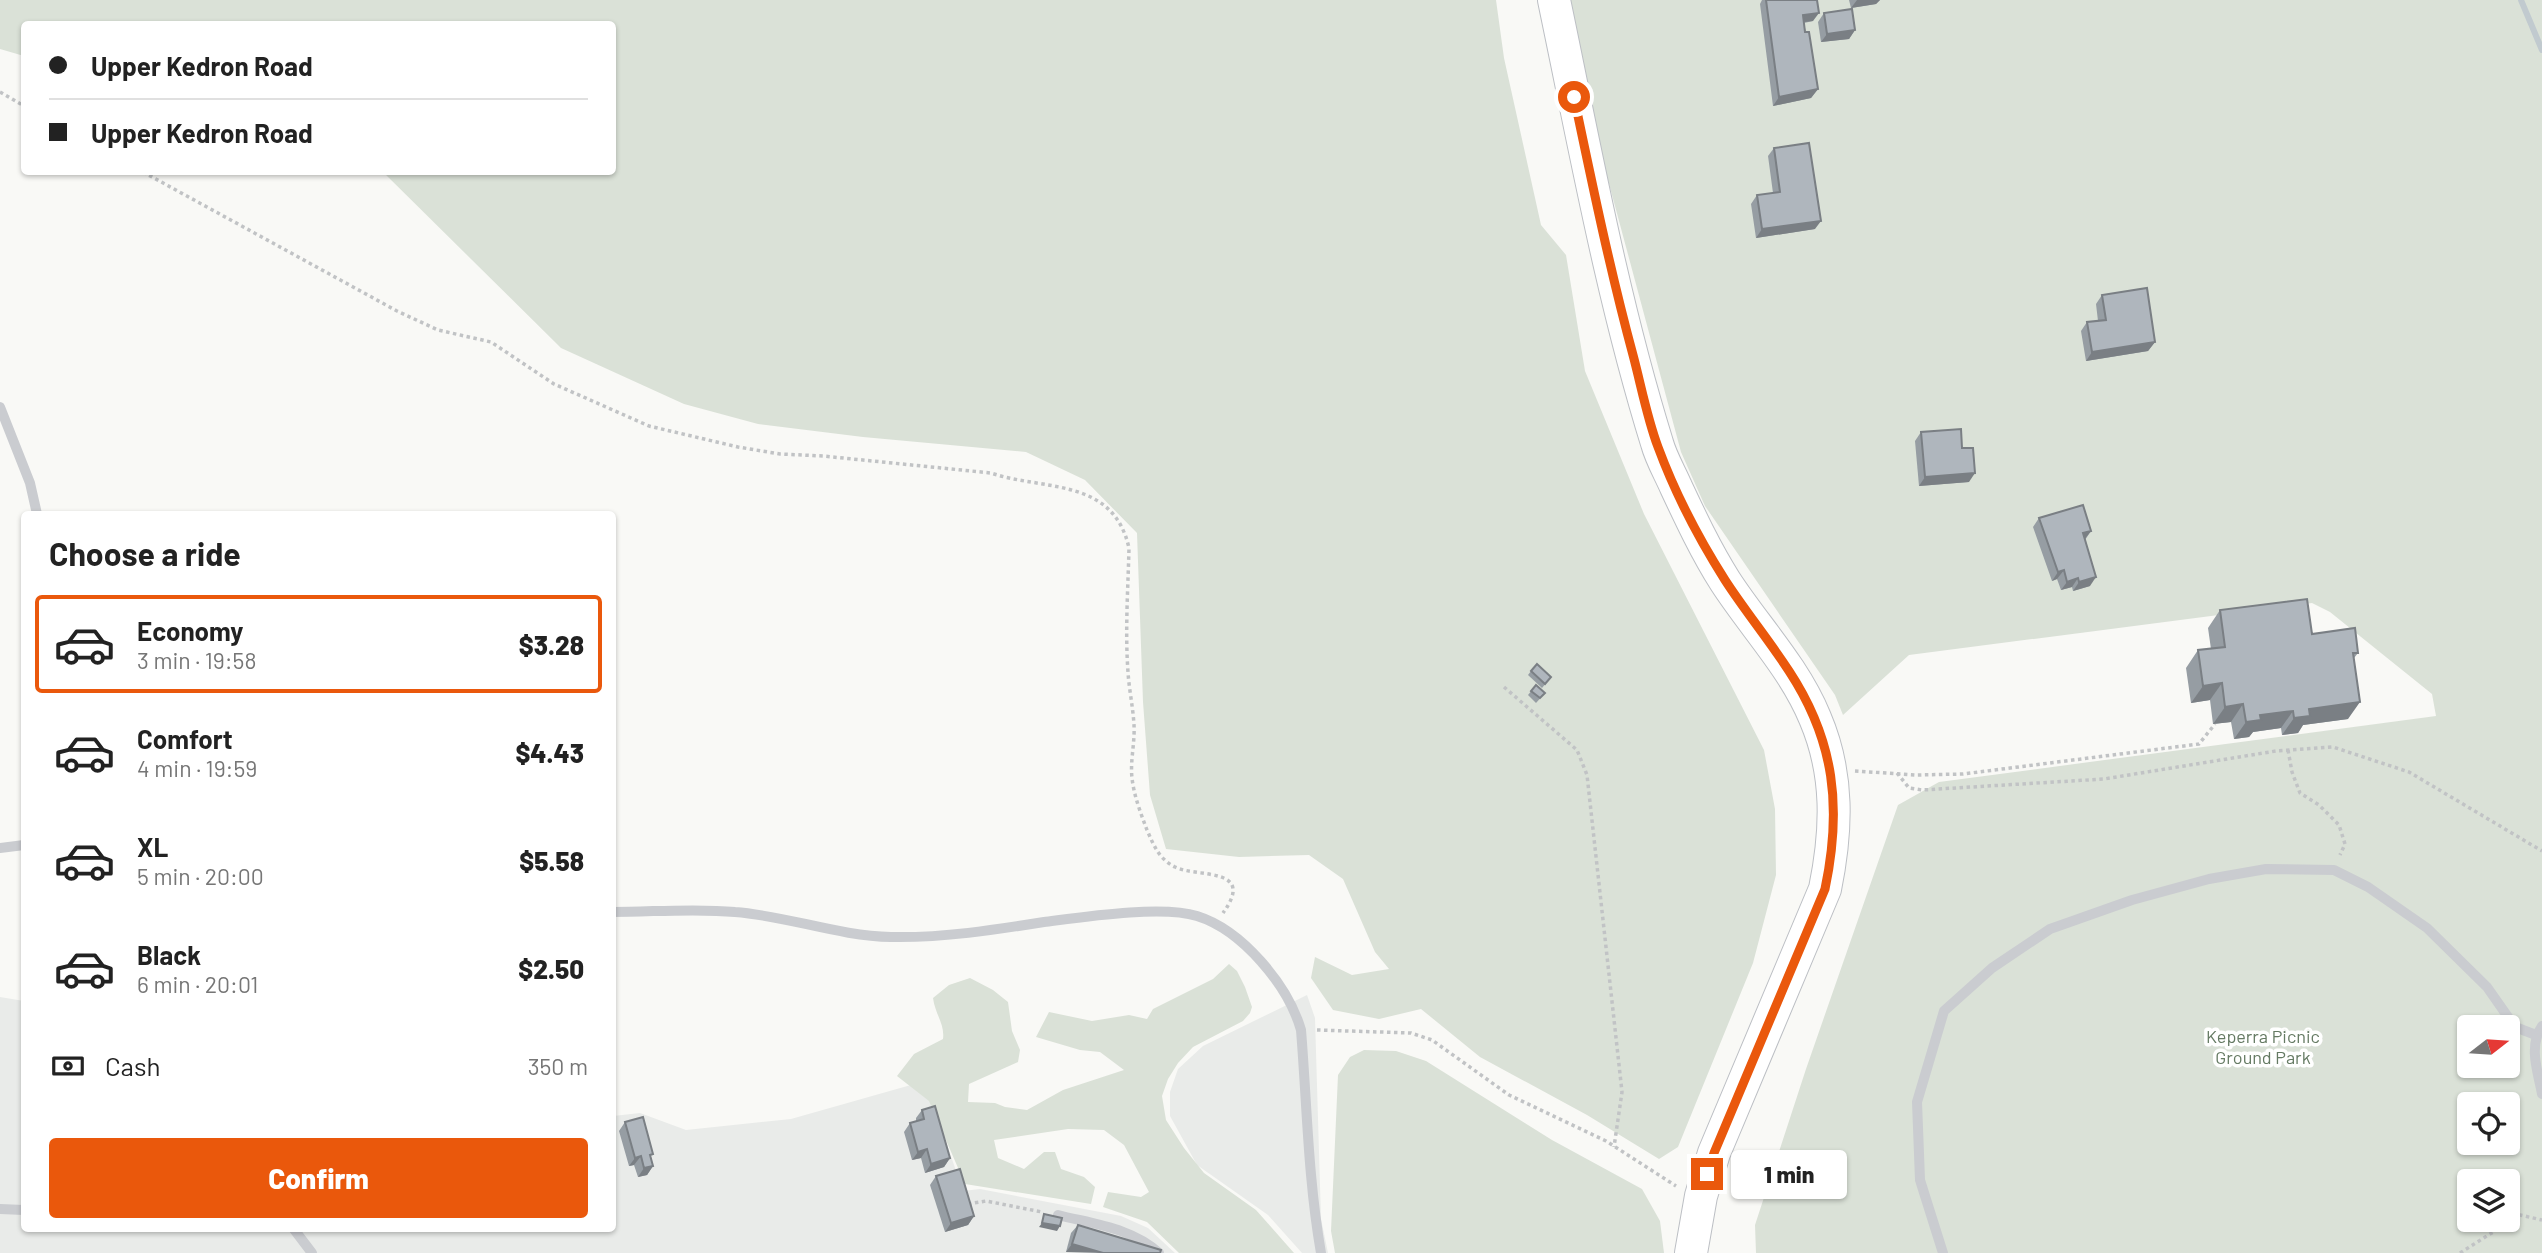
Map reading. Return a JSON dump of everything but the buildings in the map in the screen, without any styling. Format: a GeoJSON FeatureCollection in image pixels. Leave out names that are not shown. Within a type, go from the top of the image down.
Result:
{"type":"FeatureCollection","features":[{"type":"Feature","properties":{"kind":"main road"},"geometry":{"type":"LineString","coordinates":[[1554,0],[1607,255],[1658,446],[1696,531],[1725,580],[1790,672],[1815,717],[1833,784],[1835,828],[1825,889],[1714,1153],[1700,1196],[1690,1253]]}},
{"type":"Feature","properties":{"kind":"lane"},"geometry":{"type":"LineString","coordinates":[[0,407],[30,483],[36,511]]}},
{"type":"Feature","properties":{"kind":"lane"},"geometry":{"type":"LineString","coordinates":[[0,848],[21,845]]}},
{"type":"Feature","properties":{"kind":"lane"},"geometry":{"type":"LineString","coordinates":[[1943,1253],[1920,1180],[1917,1102],[1944,1011],[1992,968],[2050,929],[2133,900],[2209,879],[2266,869],[2334,870],[2368,887],[2427,929],[2487,987],[2515,1027],[2539,1030],[2535,1055],[2542,1094]]}},
{"type":"Feature","properties":{"kind":"lane"},"geometry":{"type":"LineString","coordinates":[[616,912],[734,911],[840,933],[890,937],[937,937],[1092,916],[1143,913],[1173,912],[1216,922],[1244,946],[1283,989],[1293,1006],[1301,1030],[1309,1121],[1311,1190],[1321,1253]]}},
{"type":"Feature","properties":{"kind":"lane"},"geometry":{"type":"LineString","coordinates":[[0,1209],[21,1210]]}},
{"type":"Feature","properties":{"kind":"lane"},"geometry":{"type":"LineString","coordinates":[[1058,1215],[1134,1235],[1148,1242],[1159,1253]]}},
{"type":"Feature","properties":{"kind":"lane"},"geometry":{"type":"LineString","coordinates":[[296,1232],[312,1253]]}},
{"type":"Feature","properties":{"kind":"path"},"geometry":{"type":"LineString","coordinates":[[0,92],[21,104]]}},
{"type":"Feature","properties":{"kind":"path"},"geometry":{"type":"LineString","coordinates":[[148,175],[397,311],[438,330],[491,342],[554,384],[649,426],[780,454],[991,473],[1014,481],[1062,486],[1100,502],[1125,529],[1129,548],[1128,672],[1135,734],[1132,778],[1138,805],[1157,852],[1165,861],[1186,871],[1220,875],[1227,880],[1232,889],[1231,901],[1216,922]]}},
{"type":"Feature","properties":{"kind":"path"},"geometry":{"type":"LineString","coordinates":[[1504,687],[1577,750],[1587,775],[1622,1092],[1614,1147]]}},
{"type":"Feature","properties":{"kind":"path"},"geometry":{"type":"LineString","coordinates":[[1854,771],[1963,774],[2199,744],[2215,724]]}},
{"type":"Feature","properties":{"kind":"path"},"geometry":{"type":"LineString","coordinates":[[1897,774],[1909,788],[1935,789],[2104,779],[2288,750],[2333,747],[2409,772],[2542,851]]}},
{"type":"Feature","properties":{"kind":"path"},"geometry":{"type":"LineString","coordinates":[[2288,750],[2300,793],[2319,805],[2339,825],[2345,844],[2334,870]]}},
{"type":"Feature","properties":{"kind":"path"},"geometry":{"type":"LineString","coordinates":[[1301,1030],[1411,1033],[1432,1040],[1509,1095],[1614,1147],[1680,1188],[1700,1196]]}},
{"type":"Feature","properties":{"kind":"path"},"geometry":{"type":"LineString","coordinates":[[962,1206],[986,1201],[1058,1215]]}},
{"type":"Feature","properties":{"kind":"path"},"geometry":{"type":"LineString","coordinates":[[2460,1253],[2520,1215],[2542,1220]]}},
{"type":"Feature","properties":{"kind":"shaded area"},"geometry":{"type":"Polygon","coordinates":[[[1307,995],[1315,1018],[1321,1219],[1328,1253],[1302,1253],[1268,1215],[1197,1165],[1170,1116],[1170,1092],[1178,1069],[1203,1046],[1307,995]]]}},
{"type":"Feature","properties":{"kind":"shaded area"},"geometry":{"type":"Polygon","coordinates":[[[0,997],[21,1000],[21,1232],[616,1232],[616,1116],[640,1113],[686,1130],[791,1119],[925,1081],[963,1191],[980,1189],[1121,1216],[1148,1228],[1175,1253],[0,1253],[0,997]]]}},
{"type":"Feature","properties":{"kind":"green space"},"geometry":{"type":"Polygon","coordinates":[[[0,0],[1496,0],[1504,58],[1541,225],[1566,255],[1585,371],[1644,514],[1764,750],[1775,809],[1776,875],[1753,963],[1678,1147],[1659,1159],[1587,1115],[1480,1057],[1421,1009],[1379,1019],[1333,1010],[1311,978],[1315,957],[1352,975],[1389,969],[1375,952],[1343,879],[1309,855],[1239,857],[1166,849],[1150,795],[1143,702],[1137,533],[1085,480],[1026,452],[758,424],[684,404],[561,348],[386,175],[616,175],[616,21],[21,21],[21,55],[0,49],[0,0]]]}},
{"type":"Feature","properties":{"kind":"green space","name":"Keperra Picnic Ground Park"},"geometry":{"type":"Polygon","coordinates":[[[1563,0],[2542,0],[2542,1253],[1756,1253],[1755,1225],[1898,805],[1939,782],[2436,716],[2432,694],[2330,612],[2312,603],[1909,655],[1843,715],[1835,695],[1705,506],[1681,452],[1571,42],[1563,0]]]}},
{"type":"Feature","properties":{"kind":"green space"},"geometry":{"type":"Polygon","coordinates":[[[1229,964],[1237,971],[1245,987],[1252,1007],[1250,1013],[1243,1021],[1193,1047],[1178,1063],[1162,1096],[1166,1120],[1204,1173],[1256,1210],[1294,1253],[1179,1253],[1147,1222],[1103,1207],[1108,1192],[1141,1197],[1149,1192],[1124,1145],[1104,1130],[1068,1129],[994,1140],[998,1158],[1024,1169],[1044,1152],[1055,1152],[1061,1169],[1084,1177],[1095,1187],[1091,1204],[965,1184],[929,1101],[897,1076],[914,1054],[943,1039],[943,1029],[933,998],[949,985],[970,978],[993,990],[1008,1002],[1012,1031],[1020,1050],[1018,1062],[969,1084],[968,1102],[995,1103],[1027,1110],[1063,1090],[1124,1070],[1100,1052],[1080,1050],[1036,1037],[1049,1012],[1092,1021],[1129,1015],[1147,1019],[1153,1009],[1213,979],[1229,964]]]}},
{"type":"Feature","properties":{"kind":"green space"},"geometry":{"type":"Polygon","coordinates":[[[1364,1050],[1396,1051],[1426,1061],[1552,1140],[1642,1189],[1660,1221],[1664,1253],[1335,1253],[1331,1231],[1338,1075],[1350,1057],[1364,1050]]]}},
{"type":"Feature","properties":{"kind":"waterway"},"geometry":{"type":"LineString","coordinates":[[2521,0],[2542,50]]}},
{"type":"Feature","properties":{"kind":"route"},"geometry":{"type":"LineString","coordinates":[[1574,97],[1607,255],[1658,446],[1696,531],[1725,580],[1790,672],[1815,717],[1832,775],[1835,828],[1825,889],[1707,1174]]}}]}
